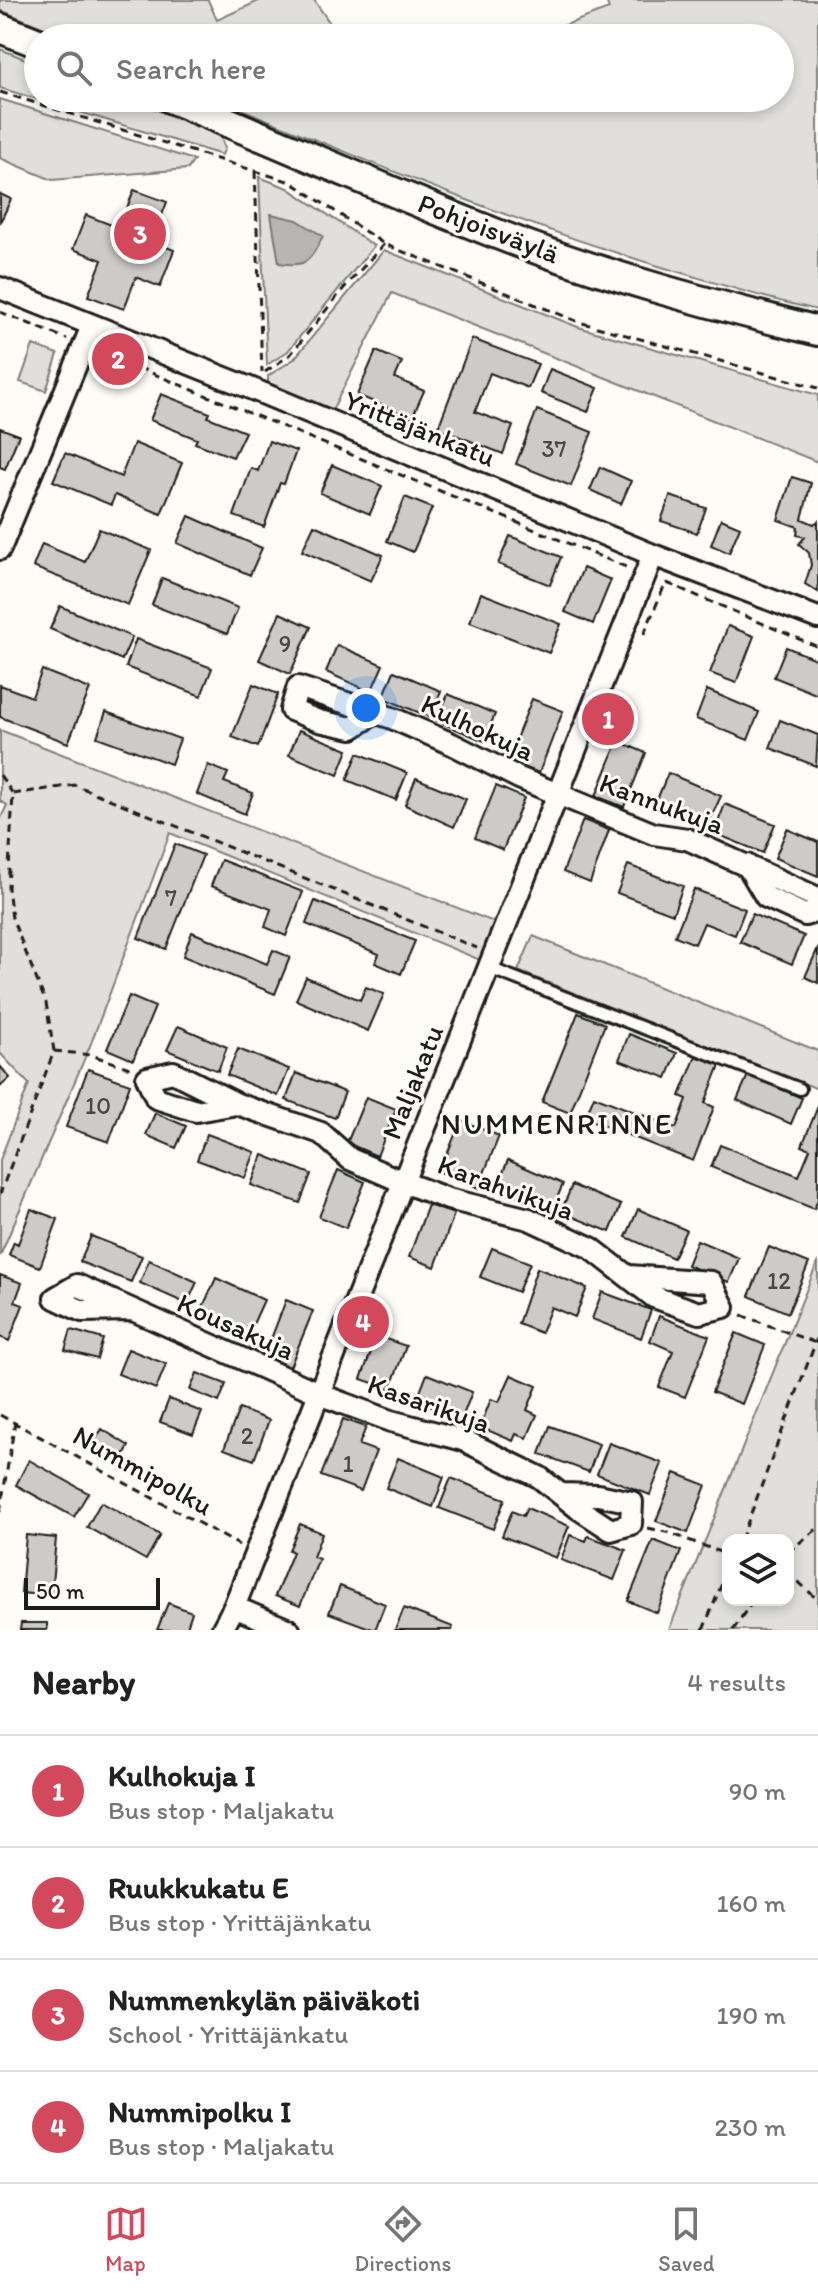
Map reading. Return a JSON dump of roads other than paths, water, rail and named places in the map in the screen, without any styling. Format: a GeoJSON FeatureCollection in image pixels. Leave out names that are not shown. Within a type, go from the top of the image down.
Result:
{"type":"FeatureCollection","features":[{"type":"Feature","properties":{"kind":"street"},"geometry":{"type":"LineString","coordinates":[[0,28],[24,37]]}},
{"type":"Feature","properties":{"kind":"street","name":"Pohjoisväylä"},"geometry":{"type":"LineString","coordinates":[[204,112],[498,235],[628,280],[818,331]]}},
{"type":"Feature","properties":{"kind":"street","name":"Yrittäjänkatu"},"geometry":{"type":"LineString","coordinates":[[0,288],[653,555],[818,618]]}},
{"type":"Feature","properties":{"kind":"street"},"geometry":{"type":"LineString","coordinates":[[0,549],[92,326]]}},
{"type":"Feature","properties":{"kind":"street","name":"Maljakatu"},"geometry":{"type":"LineString","coordinates":[[222,1630],[234,1607],[653,555]]}},
{"type":"Feature","properties":{"kind":"street","name":"Kulhokuja"},"geometry":{"type":"LineString","coordinates":[[375,713],[452,744],[557,794]]}},
{"type":"Feature","properties":{"kind":"street","name":"Kannukuja"},"geometry":{"type":"LineString","coordinates":[[557,794],[654,834],[687,839],[818,898]]}},
{"type":"Feature","properties":{"kind":"street","name":"Kannukuja"},"geometry":{"type":"LineString","coordinates":[[747,865],[766,897],[805,915],[818,911]]}},
{"type":"Feature","properties":{"kind":"street","name":"Karahvikuja"},"geometry":{"type":"LineString","coordinates":[[237,1104],[196,1111],[156,1098],[147,1078],[173,1072],[237,1104],[321,1133],[350,1159],[403,1182],[448,1199],[529,1219],[591,1248],[654,1297],[699,1313],[724,1307],[711,1282],[629,1276]]}},
{"type":"Feature","properties":{"kind":"street","name":"Kousakuja"},"geometry":{"type":"LineString","coordinates":[[131,1310],[319,1393]]}},
{"type":"Feature","properties":{"kind":"street","name":"Kasarikuja"},"geometry":{"type":"LineString","coordinates":[[319,1393],[391,1421],[463,1440],[539,1477],[611,1530],[631,1524]]}},
{"type":"Feature","properties":{"kind":"street"},"geometry":{"type":"LineString","coordinates":[[234,1607],[289,1630]]}},
{"type":"Feature","properties":{"kind":"lane"},"geometry":{"type":"LineString","coordinates":[[491,961],[800,1089]]}},
{"type":"Feature","properties":{"kind":"place","name":"Nummenkylän päiväkoti"},"geometry":{"type":"Point","coordinates":[140,234]}},
{"type":"Feature","properties":{"kind":"place","name":"Ruukkukatu E"},"geometry":{"type":"Point","coordinates":[118,359]}},
{"type":"Feature","properties":{"kind":"place","name":"Kulhokuja I"},"geometry":{"type":"Point","coordinates":[608,719]}},
{"type":"Feature","properties":{"kind":"place","name":"Nummipolku I"},"geometry":{"type":"Point","coordinates":[363,1322]}},
{"type":"Feature","properties":{"kind":"district","name":"NUMMENRINNE"},"geometry":{"type":"Point","coordinates":[557,1123]}}]}
